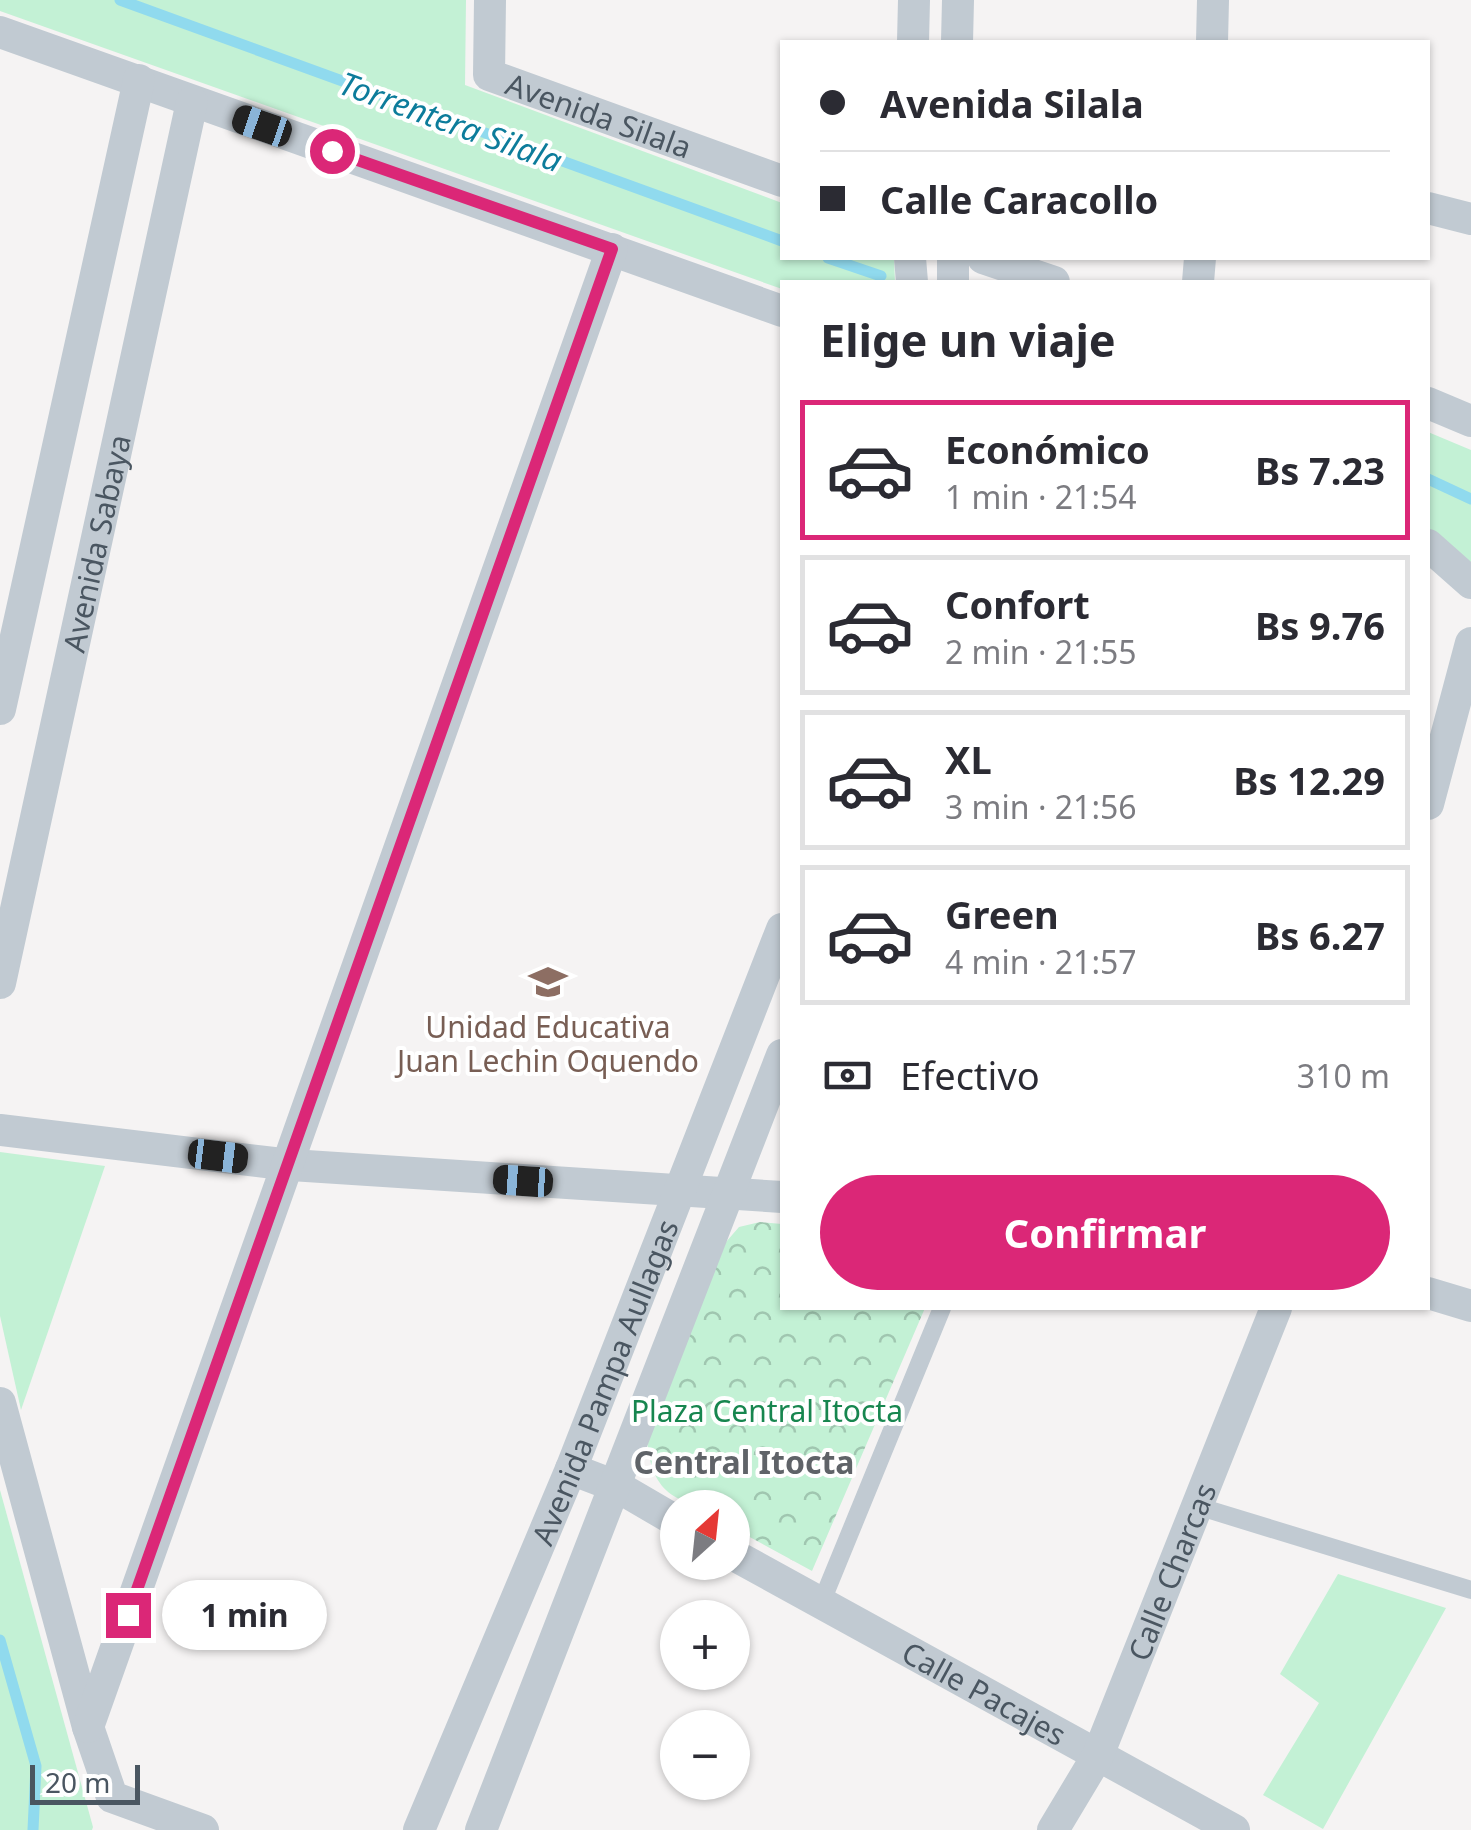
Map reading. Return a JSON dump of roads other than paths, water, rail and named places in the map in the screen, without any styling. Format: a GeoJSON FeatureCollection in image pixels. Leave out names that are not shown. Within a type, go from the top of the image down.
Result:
{"type":"FeatureCollection","features":[{"type":"Feature","properties":{"kind":"street","name":"Avenida Silala"},"geometry":{"type":"LineString","coordinates":[[490,0],[488,75],[780,180]]}},
{"type":"Feature","properties":{"kind":"street"},"geometry":{"type":"LineString","coordinates":[[913,40],[914,0]]}},
{"type":"Feature","properties":{"kind":"street"},"geometry":{"type":"LineString","coordinates":[[957,40],[958,0]]}},
{"type":"Feature","properties":{"kind":"street"},"geometry":{"type":"LineString","coordinates":[[1212,40],[1214,0]]}},
{"type":"Feature","properties":{"kind":"street"},"geometry":{"type":"LineString","coordinates":[[0,32],[780,311]]}},
{"type":"Feature","properties":{"kind":"street","name":"Avenida Sabaya"},"geometry":{"type":"LineString","coordinates":[[0,709],[139,80]]}},
{"type":"Feature","properties":{"kind":"street","name":"Avenida Sabaya"},"geometry":{"type":"LineString","coordinates":[[0,983],[192,102]]}},
{"type":"Feature","properties":{"kind":"street"},"geometry":{"type":"LineString","coordinates":[[1430,209],[1471,219]]}},
{"type":"Feature","properties":{"kind":"street"},"geometry":{"type":"LineString","coordinates":[[88,1728],[612,249]]}},
{"type":"Feature","properties":{"kind":"street"},"geometry":{"type":"LineString","coordinates":[[990,260],[1048,280]]}},
{"type":"Feature","properties":{"kind":"street"},"geometry":{"type":"LineString","coordinates":[[1430,404],[1471,420]]}},
{"type":"Feature","properties":{"kind":"street"},"geometry":{"type":"LineString","coordinates":[[1430,547],[1471,583]]}},
{"type":"Feature","properties":{"kind":"street"},"geometry":{"type":"LineString","coordinates":[[1430,797],[1471,643]]}},
{"type":"Feature","properties":{"kind":"street","name":"Avenida Pampa Aullagas"},"geometry":{"type":"LineString","coordinates":[[420,1830],[571,1469],[780,934]]}},
{"type":"Feature","properties":{"kind":"street","name":"Avenida Pampa Aullagas"},"geometry":{"type":"LineString","coordinates":[[480,1830],[618,1486],[780,1060]]}},
{"type":"Feature","properties":{"kind":"street"},"geometry":{"type":"LineString","coordinates":[[0,1130],[290,1165],[780,1198]]}},
{"type":"Feature","properties":{"kind":"street"},"geometry":{"type":"LineString","coordinates":[[1430,1295],[1471,1306]]}},
{"type":"Feature","properties":{"kind":"street","name":"Calle Charcas"},"geometry":{"type":"LineString","coordinates":[[1053,1830],[1098,1754],[1275,1310]]}},
{"type":"Feature","properties":{"kind":"street"},"geometry":{"type":"LineString","coordinates":[[0,1404],[88,1728],[120,1810],[203,1830]]}},
{"type":"Feature","properties":{"kind":"street"},"geometry":{"type":"LineString","coordinates":[[571,1469],[618,1486],[660,1511]]}},
{"type":"Feature","properties":{"kind":"street","name":"Calle Pacajes"},"geometry":{"type":"LineString","coordinates":[[750,1565],[1234,1830]]}},
{"type":"Feature","properties":{"kind":"lane"},"geometry":{"type":"LineString","coordinates":[[820,1606],[941,1310]]}},
{"type":"Feature","properties":{"kind":"lane"},"geometry":{"type":"LineString","coordinates":[[1197,1506],[1471,1590]]}},
{"type":"Feature","properties":{"kind":"waterway","name":"Torrentera Silala"},"geometry":{"type":"LineString","coordinates":[[120,0],[780,240]]}},
{"type":"Feature","properties":{"kind":"waterway","name":"Torrentera Silala"},"geometry":{"type":"LineString","coordinates":[[834,260],[881,276]]}},
{"type":"Feature","properties":{"kind":"waterway","name":"Torrentera Silala"},"geometry":{"type":"LineString","coordinates":[[1430,480],[1471,499]]}},
{"type":"Feature","properties":{"kind":"waterway"},"geometry":{"type":"LineString","coordinates":[[0,1640],[36,1766],[33,1830]]}},
{"type":"Feature","properties":{"kind":"place","name":"Unidad Educativa Juan Lechin Oquendo"},"geometry":{"type":"Point","coordinates":[548,982]}},
{"type":"Feature","properties":{"kind":"district","name":"Central Itocta"},"geometry":{"type":"Point","coordinates":[744,1461]}},
{"type":"Feature","properties":{"kind":"park label","name":"Plaza Central Itocta"},"geometry":{"type":"Point","coordinates":[767,1410]}}]}
